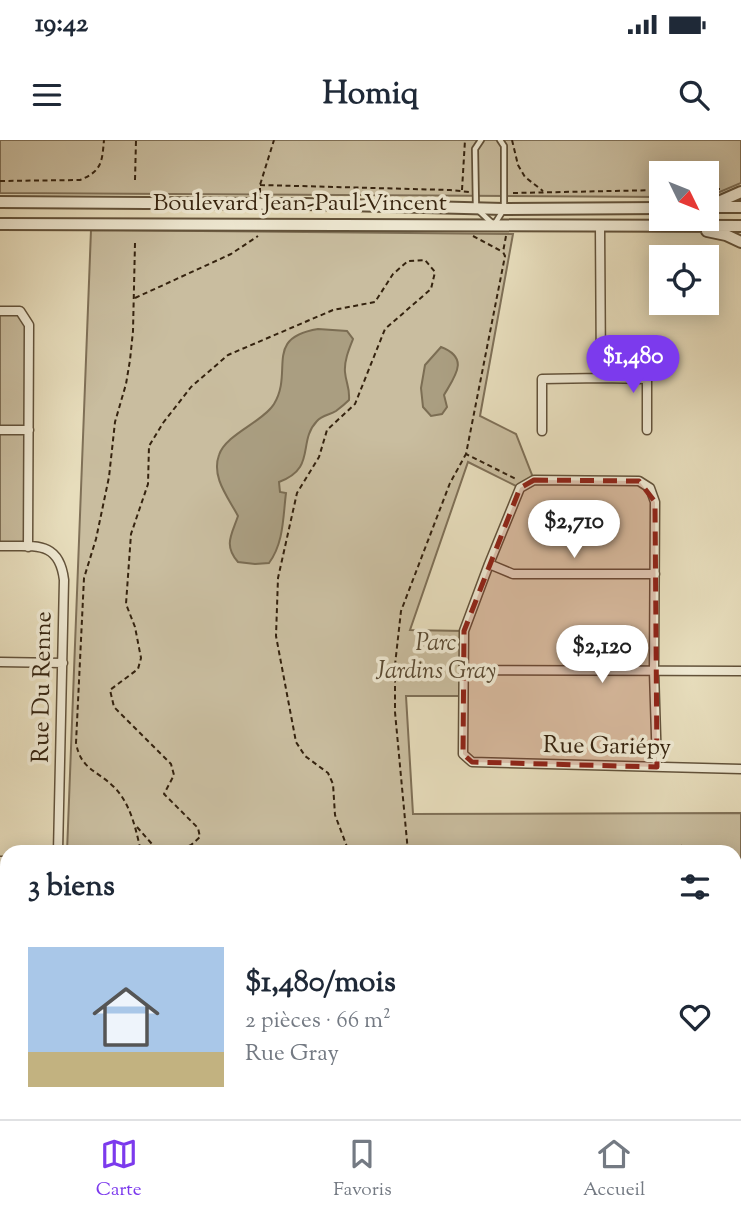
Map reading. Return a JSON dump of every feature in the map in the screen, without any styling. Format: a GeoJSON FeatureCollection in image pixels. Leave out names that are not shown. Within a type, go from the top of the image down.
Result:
{"type":"FeatureCollection","features":[{"type":"Feature","properties":{"kind":"street"},"geometry":{"type":"LineString","coordinates":[[719,202],[741,192]]}},
{"type":"Feature","properties":{"kind":"street","name":"Boulevard Jean-Paul-Vincent"},"geometry":{"type":"LineString","coordinates":[[0,202],[504,203],[649,208]]}},
{"type":"Feature","properties":{"kind":"street"},"geometry":{"type":"LineString","coordinates":[[719,207],[741,207]]}},
{"type":"Feature","properties":{"kind":"street"},"geometry":{"type":"LineString","coordinates":[[600,208],[601,378]]}},
{"type":"Feature","properties":{"kind":"street","name":"Boulevard Jean-Paul-Vincent"},"geometry":{"type":"LineString","coordinates":[[0,224],[649,226]]}},
{"type":"Feature","properties":{"kind":"street","name":"Boulevard Jean-Paul-Vincent"},"geometry":{"type":"LineString","coordinates":[[719,226],[741,226]]}},
{"type":"Feature","properties":{"kind":"street"},"geometry":{"type":"LineString","coordinates":[[709,231],[741,242]]}},
{"type":"Feature","properties":{"kind":"street"},"geometry":{"type":"LineString","coordinates":[[0,311],[20,312],[29,326],[28,547]]}},
{"type":"Feature","properties":{"kind":"street"},"geometry":{"type":"LineString","coordinates":[[542,431],[542,379],[601,378],[647,379],[647,430]]}},
{"type":"Feature","properties":{"kind":"street"},"geometry":{"type":"LineString","coordinates":[[0,430],[29,430]]}},
{"type":"Feature","properties":{"kind":"street"},"geometry":{"type":"LineString","coordinates":[[657,767],[654,671],[655,502],[650,488],[639,481],[534,480],[520,488],[464,631],[463,670],[654,671],[741,671]]}},
{"type":"Feature","properties":{"kind":"street","name":"Rue Du Renne"},"geometry":{"type":"LineString","coordinates":[[0,546],[43,547],[58,558],[62,565],[63,663],[58,845]]}},
{"type":"Feature","properties":{"kind":"street"},"geometry":{"type":"LineString","coordinates":[[488,564],[513,574],[655,574]]}},
{"type":"Feature","properties":{"kind":"street"},"geometry":{"type":"LineString","coordinates":[[0,663],[63,663]]}},
{"type":"Feature","properties":{"kind":"street","name":"Rue Gariépy"},"geometry":{"type":"LineString","coordinates":[[463,670],[463,754],[471,762],[741,769]]}},
{"type":"Feature","properties":{"kind":"lane"},"geometry":{"type":"LineString","coordinates":[[481,140],[475,149],[476,203],[494,225],[504,203],[504,146],[500,140]]}},
{"type":"Feature","properties":{"kind":"path"},"geometry":{"type":"LineString","coordinates":[[0,181],[80,180],[98,169],[104,140]]}},
{"type":"Feature","properties":{"kind":"path"},"geometry":{"type":"LineString","coordinates":[[135,180],[136,140]]}},
{"type":"Feature","properties":{"kind":"path","name":"Boulevard Jean-Paul-Vincent"},"geometry":{"type":"LineString","coordinates":[[274,140],[260,185],[467,191],[476,203]]}},
{"type":"Feature","properties":{"kind":"path"},"geometry":{"type":"LineString","coordinates":[[462,191],[465,140]]}},
{"type":"Feature","properties":{"kind":"path"},"geometry":{"type":"LineString","coordinates":[[512,140],[518,165],[525,177],[544,192]]}},
{"type":"Feature","properties":{"kind":"path"},"geometry":{"type":"LineString","coordinates":[[504,203],[512,192],[649,190]]}},
{"type":"Feature","properties":{"kind":"path"},"geometry":{"type":"LineString","coordinates":[[407,845],[395,712],[395,665],[401,611],[450,483],[466,454],[505,256],[503,252],[506,233]]}},
{"type":"Feature","properties":{"kind":"path"},"geometry":{"type":"LineString","coordinates":[[134,298],[231,254],[260,234]]}},
{"type":"Feature","properties":{"kind":"path"},"geometry":{"type":"LineString","coordinates":[[469,234],[503,252]]}},
{"type":"Feature","properties":{"kind":"path"},"geometry":{"type":"LineString","coordinates":[[135,243],[134,331],[130,360],[115,422],[109,477],[96,539],[84,578],[76,743],[78,755],[86,767],[114,787],[127,804],[139,845]]}},
{"type":"Feature","properties":{"kind":"path"},"geometry":{"type":"LineString","coordinates":[[191,845],[200,837],[198,828],[164,794],[174,775],[171,764],[114,707],[110,696],[110,690],[138,669],[141,658],[135,627],[126,604],[131,534],[148,484],[149,446],[163,422],[191,387],[228,355],[333,310],[375,302],[393,274],[408,261],[425,260],[435,272],[431,289],[385,329],[355,404],[327,430],[319,457],[297,493],[278,578],[276,636],[296,742],[304,756],[328,774],[333,784],[335,815],[346,845]]}},
{"type":"Feature","properties":{"kind":"path"},"geometry":{"type":"LineString","coordinates":[[466,454],[526,484]]}},
{"type":"Feature","properties":{"kind":"path"},"geometry":{"type":"LineString","coordinates":[[134,824],[153,845]]}},
{"type":"Feature","properties":{"kind":"highlighted area"},"geometry":{"type":"Polygon","coordinates":[[[534,480],[639,481],[655,502],[657,767],[472,762],[463,754],[464,631],[520,488],[534,480]]]}},
{"type":"Feature","properties":{"kind":"green space"},"geometry":{"type":"Polygon","coordinates":[[[0,140],[741,140],[741,183],[719,192],[719,161],[649,161],[649,197],[0,193],[0,140]]]}},
{"type":"Feature","properties":{"kind":"green space","name":"Parc Jardins Gray"},"geometry":{"type":"Polygon","coordinates":[[[91,230],[513,234],[480,416],[516,434],[534,480],[520,488],[468,462],[410,630],[464,631],[463,696],[406,696],[413,814],[741,813],[741,845],[67,845],[91,230]]]}},
{"type":"Feature","properties":{"kind":"green space"},"geometry":{"type":"Polygon","coordinates":[[[0,311],[20,311],[29,326],[28,547],[0,546],[0,311]]]}},
{"type":"Feature","properties":{"kind":"shaded area"},"geometry":{"type":"Polygon","coordinates":[[[318,329],[347,331],[353,339],[345,368],[349,400],[317,421],[311,429],[298,470],[279,482],[280,492],[286,493],[283,520],[278,547],[269,563],[238,562],[230,545],[238,516],[219,479],[219,455],[229,441],[262,417],[274,404],[282,380],[285,348],[291,340],[301,333],[318,329]]]}},
{"type":"Feature","properties":{"kind":"shaded area"},"geometry":{"type":"Polygon","coordinates":[[[441,347],[455,356],[458,368],[444,395],[447,407],[442,414],[431,416],[423,407],[421,388],[425,365],[441,347]]]}}]}
